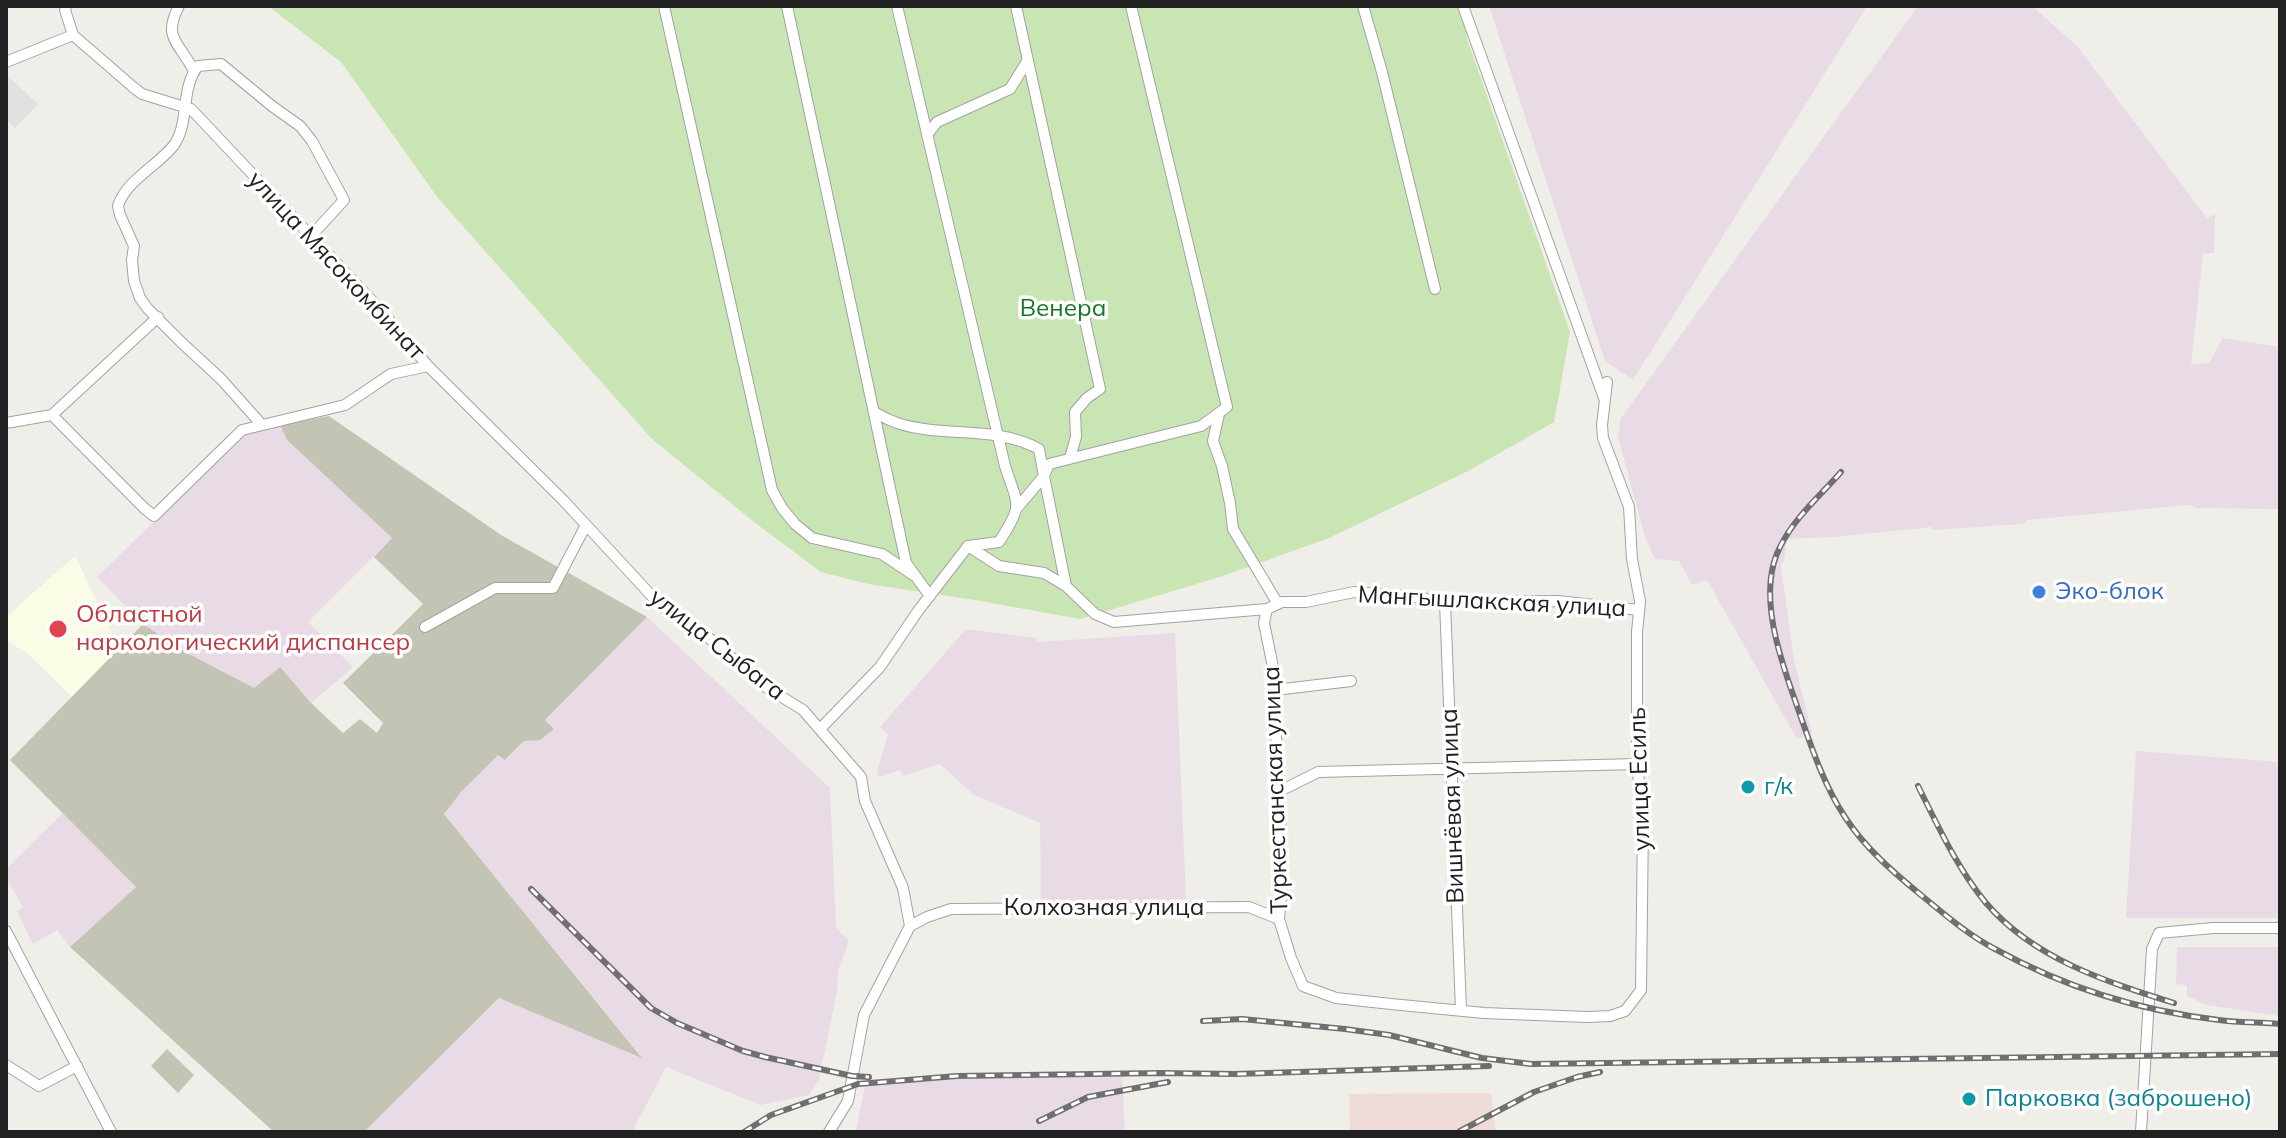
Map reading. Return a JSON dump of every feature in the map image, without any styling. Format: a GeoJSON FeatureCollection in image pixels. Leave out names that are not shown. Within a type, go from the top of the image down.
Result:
{"type":"FeatureCollection","features":[{"type":"Feature","properties":{"kind":"street"},"geometry":{"type":"LineString","coordinates":[[6,62],[73,35],[66,6]]}},
{"type":"Feature","properties":{"kind":"street"},"geometry":{"type":"LineString","coordinates":[[179,6],[170,28],[194,71]]}},
{"type":"Feature","properties":{"kind":"street"},"geometry":{"type":"LineString","coordinates":[[664,6],[772,490],[795,524],[812,538],[882,554],[915,576]]}},
{"type":"Feature","properties":{"kind":"street"},"geometry":{"type":"LineString","coordinates":[[787,6],[906,563],[930,596]]}},
{"type":"Feature","properties":{"kind":"street"},"geometry":{"type":"LineString","coordinates":[[897,6],[1005,466],[1018,507]]}},
{"type":"Feature","properties":{"kind":"street"},"geometry":{"type":"LineString","coordinates":[[1016,6],[1100,389],[1075,412],[1076,437],[1070,458]]}},
{"type":"Feature","properties":{"kind":"street"},"geometry":{"type":"LineString","coordinates":[[820,729],[880,667],[968,546],[999,542],[1018,507],[1044,476],[1049,464],[1201,426],[1227,407],[1131,6]]}},
{"type":"Feature","properties":{"kind":"street"},"geometry":{"type":"LineString","coordinates":[[1363,6],[1435,289]]}},
{"type":"Feature","properties":{"kind":"street"},"geometry":{"type":"LineString","coordinates":[[1463,6],[1605,400]]}},
{"type":"Feature","properties":{"kind":"street","name":"улица Мясокомбинат"},"geometry":{"type":"LineString","coordinates":[[52,415],[154,516],[242,430],[345,405],[391,374],[428,366],[376,305],[191,109],[142,94],[73,35]]}},
{"type":"Feature","properties":{"kind":"street"},"geometry":{"type":"LineString","coordinates":[[927,135],[937,122],[1010,89],[1028,60]]}},
{"type":"Feature","properties":{"kind":"street"},"geometry":{"type":"LineString","coordinates":[[262,425],[221,379],[148,309],[136,290],[132,260],[134,246],[118,206],[127,191],[174,144],[182,127],[184,107],[198,66],[221,64],[300,126],[312,141],[344,200],[311,236]]}},
{"type":"Feature","properties":{"kind":"street"},"geometry":{"type":"LineString","coordinates":[[6,423],[52,415],[158,317]]}},
{"type":"Feature","properties":{"kind":"street","name":"улица Сыбага"},"geometry":{"type":"LineString","coordinates":[[428,366],[586,525],[661,606],[701,631],[764,686],[803,710],[820,729],[861,777],[865,801],[903,888],[910,926]]}},
{"type":"Feature","properties":{"kind":"street","name":"улица Есиль"},"geometry":{"type":"LineString","coordinates":[[1461,1010],[1610,1016],[1625,1011],[1641,990],[1643,821],[1637,764],[1637,632],[1640,601],[1632,559],[1629,507],[1603,438],[1607,382]]}},
{"type":"Feature","properties":{"kind":"street"},"geometry":{"type":"LineString","coordinates":[[874,412],[898,423],[998,436],[1024,441],[1039,449],[1066,586]]}},
{"type":"Feature","properties":{"kind":"street"},"geometry":{"type":"LineString","coordinates":[[1219,414],[1213,441],[1228,491],[1233,529],[1273,606]]}},
{"type":"Feature","properties":{"kind":"street"},"geometry":{"type":"LineString","coordinates":[[425,627],[495,588],[553,588],[586,525]]}},
{"type":"Feature","properties":{"kind":"street"},"geometry":{"type":"LineString","coordinates":[[968,546],[999,566],[1044,573],[1066,586]]}},
{"type":"Feature","properties":{"kind":"street","name":"Мангышлакская улица"},"geometry":{"type":"LineString","coordinates":[[1066,586],[1095,614],[1114,622],[1306,602],[1354,592],[1445,602],[1558,601],[1639,610]]}},
{"type":"Feature","properties":{"kind":"street","name":"Вишнёвая улица"},"geometry":{"type":"LineString","coordinates":[[1445,602],[1461,1010]]}},
{"type":"Feature","properties":{"kind":"street","name":"Туркестанская улица"},"geometry":{"type":"LineString","coordinates":[[1273,606],[1264,623],[1275,677],[1280,791],[1279,919],[1303,986],[1336,998],[1461,1010]]}},
{"type":"Feature","properties":{"kind":"street"},"geometry":{"type":"LineString","coordinates":[[1275,690],[1351,681]]}},
{"type":"Feature","properties":{"kind":"street"},"geometry":{"type":"LineString","coordinates":[[1280,791],[1318,772],[1637,764]]}},
{"type":"Feature","properties":{"kind":"street","name":"Колхозная улица"},"geometry":{"type":"LineString","coordinates":[[910,926],[951,909],[1249,907],[1279,919]]}},
{"type":"Feature","properties":{"kind":"street"},"geometry":{"type":"LineString","coordinates":[[829,1132],[848,1101],[864,1015],[910,926]]}},
{"type":"Feature","properties":{"kind":"street"},"geometry":{"type":"LineString","coordinates":[[2141,1132],[2152,949],[2159,933],[2213,928],[2280,928]]}},
{"type":"Feature","properties":{"kind":"street"},"geometry":{"type":"LineString","coordinates":[[6,931],[111,1132]]}},
{"type":"Feature","properties":{"kind":"street"},"geometry":{"type":"LineString","coordinates":[[6,1065],[39,1086],[77,1066]]}},
{"type":"Feature","properties":{"kind":"shaded area"},"geometry":{"type":"Polygon","coordinates":[[[1489,6],[1867,6],[1633,380],[1605,361],[1489,6]]]}},
{"type":"Feature","properties":{"kind":"shaded area"},"geometry":{"type":"Polygon","coordinates":[[[1918,6],[2032,6],[2077,46],[2207,218],[2215,214],[2214,253],[2203,253],[2191,365],[2209,363],[2223,338],[2280,347],[2280,509],[2197,508],[2189,505],[2027,520],[2024,524],[1932,530],[1932,527],[1786,539],[1781,567],[1794,660],[1812,733],[1797,739],[1707,580],[1692,585],[1679,561],[1655,559],[1645,537],[1618,437],[1621,418],[1918,6]]]}},
{"type":"Feature","properties":{"kind":"shaded area"},"geometry":{"type":"Polygon","coordinates":[[[6,74],[38,104],[15,128],[6,119],[6,74]]]}},
{"type":"Feature","properties":{"kind":"shaded area"},"geometry":{"type":"Polygon","coordinates":[[[329,416],[501,535],[647,617],[545,720],[554,729],[540,740],[524,741],[505,760],[498,755],[444,814],[642,1058],[499,998],[364,1132],[274,1132],[70,947],[136,887],[10,760],[143,624],[187,653],[254,688],[280,667],[311,703],[343,733],[360,719],[377,733],[383,723],[343,683],[423,604],[374,557],[392,538],[287,440],[280,425],[329,416]]]}},
{"type":"Feature","properties":{"kind":"shaded area"},"geometry":{"type":"Polygon","coordinates":[[[280,425],[287,440],[392,538],[308,622],[353,667],[311,703],[280,668],[254,689],[187,653],[143,624],[97,577],[244,434],[280,425]]]}},
{"type":"Feature","properties":{"kind":"shaded area","name":"Областной наркологический диспансер"},"geometry":{"type":"Polygon","coordinates":[[[75,556],[119,648],[72,697],[27,653],[6,640],[6,617],[75,556]]]}},
{"type":"Feature","properties":{"kind":"shaded area"},"geometry":{"type":"Polygon","coordinates":[[[647,617],[830,788],[836,928],[849,941],[838,970],[837,991],[819,1079],[809,1095],[761,1105],[666,1067],[632,1132],[364,1132],[499,998],[641,1056],[444,814],[498,754],[506,760],[524,741],[540,739],[553,729],[545,720],[647,617]]]}},
{"type":"Feature","properties":{"kind":"shaded area"},"geometry":{"type":"Polygon","coordinates":[[[966,629],[1037,638],[1037,642],[1175,633],[1186,901],[1041,905],[1040,823],[974,795],[940,764],[903,776],[900,770],[879,777],[877,771],[888,734],[880,727],[966,629]]]}},
{"type":"Feature","properties":{"kind":"shaded area"},"geometry":{"type":"Polygon","coordinates":[[[2136,751],[2280,762],[2279,918],[2126,918],[2136,751]]]}},
{"type":"Feature","properties":{"kind":"shaded area"},"geometry":{"type":"Polygon","coordinates":[[[63,813],[136,887],[70,947],[57,930],[33,944],[17,911],[23,907],[6,878],[6,869],[63,813]]]}},
{"type":"Feature","properties":{"kind":"shaded area"},"geometry":{"type":"Polygon","coordinates":[[[2177,947],[2280,947],[2280,1016],[2207,1005],[2187,996],[2187,985],[2176,984],[2177,947]]]}},
{"type":"Feature","properties":{"kind":"shaded area"},"geometry":{"type":"Polygon","coordinates":[[[167,1049],[194,1075],[178,1093],[151,1066],[167,1049]]]}},
{"type":"Feature","properties":{"kind":"shaded area"},"geometry":{"type":"Polygon","coordinates":[[[1122,1077],[1125,1132],[856,1131],[865,1086],[954,1079],[1122,1077]]]}},
{"type":"Feature","properties":{"kind":"shaded area"},"geometry":{"type":"Polygon","coordinates":[[[1491,1093],[1496,1132],[1350,1132],[1349,1094],[1491,1093]]]}},
{"type":"Feature","properties":{"kind":"green space","name":"Венера"},"geometry":{"type":"Polygon","coordinates":[[[268,6],[1464,6],[1467,39],[1570,332],[1554,422],[1468,471],[1329,538],[1223,576],[1080,619],[868,584],[821,572],[651,438],[438,198],[341,62],[268,6]]]}},
{"type":"Feature","properties":{"kind":"railway"},"geometry":{"type":"LineString","coordinates":[[1841,472],[1800,517],[1780,547],[1773,565],[1771,606],[1784,669],[1818,763],[1837,804],[1861,839],[1900,877],[1966,931],[2048,975],[2132,1004],[2190,1016],[2280,1024]]}},
{"type":"Feature","properties":{"kind":"railway"},"geometry":{"type":"LineString","coordinates":[[1918,786],[1966,876],[2005,923],[2049,954],[2073,966],[2174,1003]]}},
{"type":"Feature","properties":{"kind":"railway"},"geometry":{"type":"LineString","coordinates":[[531,889],[651,1008],[677,1023],[743,1051],[852,1076],[869,1077]]}},
{"type":"Feature","properties":{"kind":"railway"},"geometry":{"type":"LineString","coordinates":[[1203,1021],[1242,1019],[1345,1029],[1389,1035],[1482,1058],[1531,1064],[2280,1054]]}},
{"type":"Feature","properties":{"kind":"railway"},"geometry":{"type":"LineString","coordinates":[[744,1132],[771,1115],[858,1084],[957,1076],[1235,1074],[1489,1066]]}},
{"type":"Feature","properties":{"kind":"railway"},"geometry":{"type":"LineString","coordinates":[[1460,1131],[1534,1092],[1600,1072]]}},
{"type":"Feature","properties":{"kind":"railway"},"geometry":{"type":"LineString","coordinates":[[1039,1121],[1088,1097],[1168,1082]]}},
{"type":"Feature","properties":{"kind":"place","name":"Эко-блок"},"geometry":{"type":"Point","coordinates":[2039,592]}},
{"type":"Feature","properties":{"kind":"place","name":"Областной наркологический диспансер"},"geometry":{"type":"Point","coordinates":[58,629]}},
{"type":"Feature","properties":{"kind":"place","name":"г/к"},"geometry":{"type":"Point","coordinates":[1748,787]}},
{"type":"Feature","properties":{"kind":"place","name":"Парковка (заброшено)"},"geometry":{"type":"Point","coordinates":[1969,1099]}}]}
